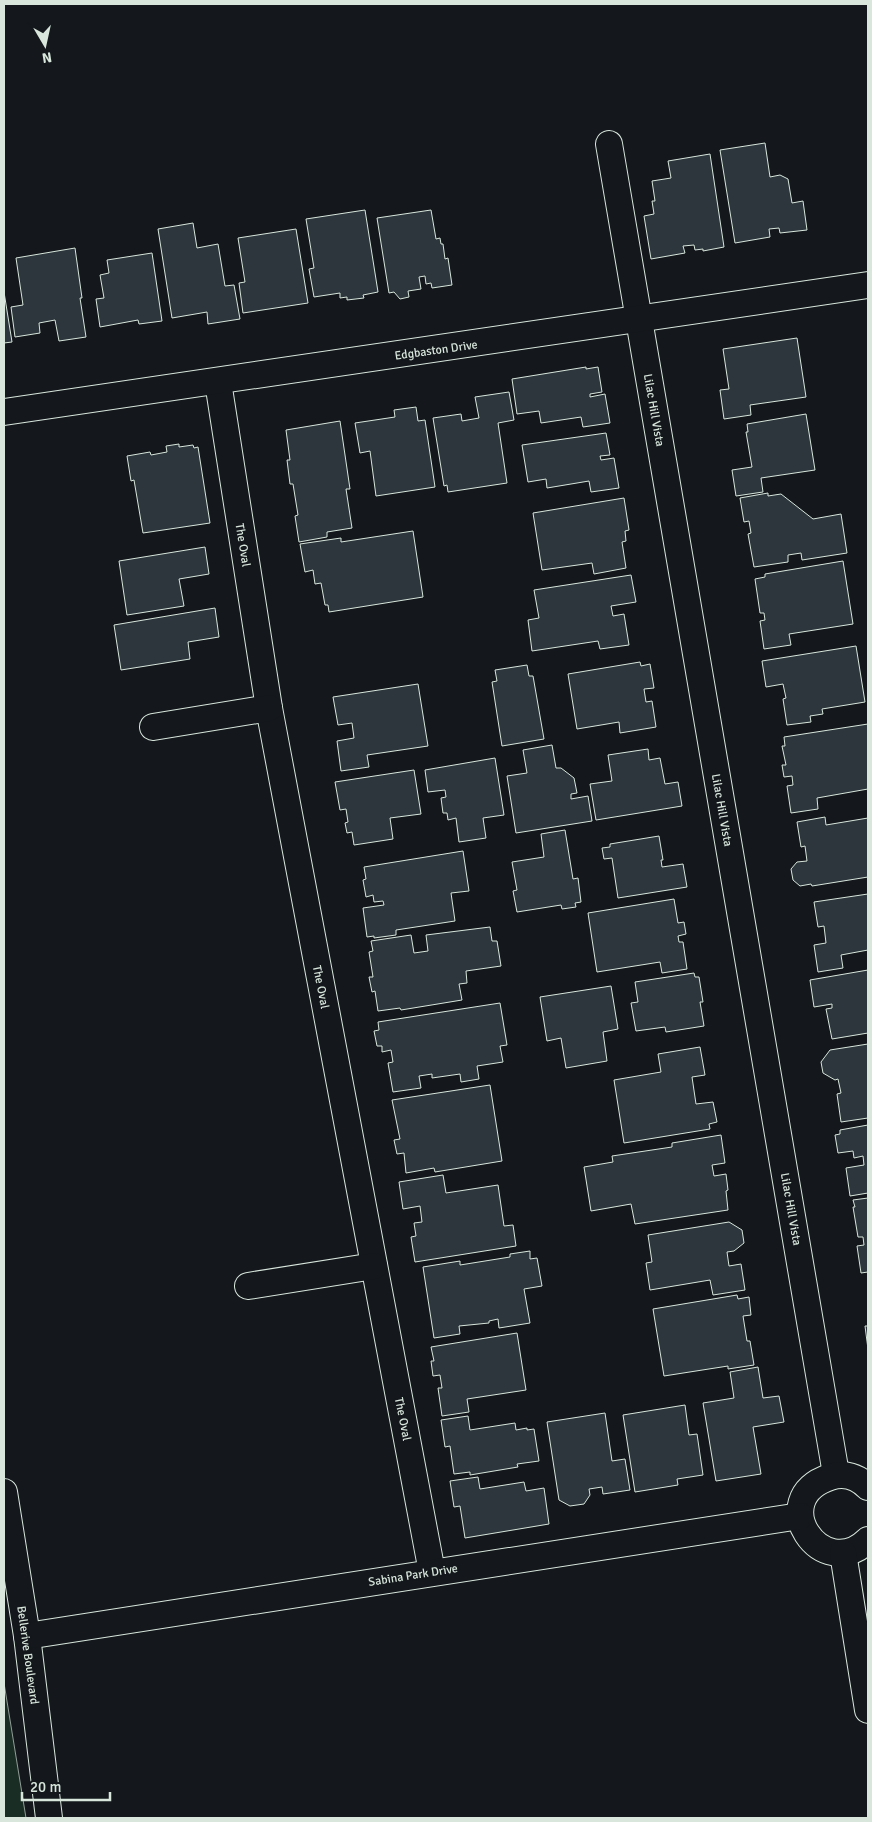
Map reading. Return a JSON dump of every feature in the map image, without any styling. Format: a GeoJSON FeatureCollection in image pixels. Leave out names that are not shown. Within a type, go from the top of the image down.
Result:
{"type":"FeatureCollection","features":[{"type":"Feature","properties":{"kind":"street","name":"Lilac Hill Vista"},"geometry":{"type":"LineString","coordinates":[[609,144],[836,1474]]}},
{"type":"Feature","properties":{"kind":"street","name":"Edgbaston Drive"},"geometry":{"type":"LineString","coordinates":[[4,412],[868,285]]}},
{"type":"Feature","properties":{"kind":"street","name":"The Oval"},"geometry":{"type":"LineString","coordinates":[[218,382],[269,708],[432,1572]]}},
{"type":"Feature","properties":{"kind":"street"},"geometry":{"type":"LineString","coordinates":[[153,726],[269,708]]}},
{"type":"Feature","properties":{"kind":"street"},"geometry":{"type":"LineString","coordinates":[[248,1286],[374,1266]]}},
{"type":"Feature","properties":{"kind":"street"},"geometry":{"type":"LineString","coordinates":[[868,1487],[863,1482],[850,1476],[836,1474],[818,1481],[808,1490],[802,1502],[800,1516],[801,1524],[807,1536],[817,1546],[829,1551],[843,1553],[856,1550],[868,1540]]}},
{"type":"Feature","properties":{"kind":"street","name":"Bellerive Boulevard"},"geometry":{"type":"LineString","coordinates":[[4,1492],[27,1636],[48,1818]]}},
{"type":"Feature","properties":{"kind":"street","name":"Sabina Park Drive"},"geometry":{"type":"LineString","coordinates":[[27,1636],[800,1516]]}},
{"type":"Feature","properties":{"kind":"street"},"geometry":{"type":"LineString","coordinates":[[843,1553],[868,1710]]}},
{"type":"Feature","properties":{"kind":"green space"},"geometry":{"type":"Polygon","coordinates":[[[4,1683],[26,1818],[4,1818],[4,1683]]]}},
{"type":"Feature","properties":{"kind":"building"},"geometry":{"type":"Polygon","coordinates":[[[765,143],[770,177],[780,175],[788,179],[792,203],[803,201],[807,230],[780,233],[779,228],[769,229],[770,237],[735,243],[720,150],[765,143]]]}},
{"type":"Feature","properties":{"kind":"building"},"geometry":{"type":"Polygon","coordinates":[[[710,154],[724,247],[703,251],[703,249],[695,250],[694,245],[683,246],[685,253],[651,259],[644,216],[654,214],[652,201],[655,201],[652,181],[671,178],[668,161],[710,154]]]}},
{"type":"Feature","properties":{"kind":"building"},"geometry":{"type":"Polygon","coordinates":[[[365,210],[378,292],[363,295],[364,298],[347,300],[347,297],[340,298],[340,293],[314,297],[309,269],[314,268],[306,219],[365,210]]]}},
{"type":"Feature","properties":{"kind":"building"},"geometry":{"type":"Polygon","coordinates":[[[431,210],[436,239],[440,238],[441,244],[443,244],[445,259],[448,258],[452,285],[432,288],[431,283],[426,284],[425,276],[419,277],[421,289],[408,291],[409,297],[400,299],[394,292],[389,293],[377,218],[431,210]]]}},
{"type":"Feature","properties":{"kind":"building"},"geometry":{"type":"Polygon","coordinates":[[[193,223],[197,248],[218,244],[225,286],[234,285],[240,319],[208,324],[207,312],[172,318],[158,229],[193,223]]]}},
{"type":"Feature","properties":{"kind":"building"},"geometry":{"type":"Polygon","coordinates":[[[296,229],[308,303],[243,313],[239,283],[245,282],[238,238],[296,229]]]}},
{"type":"Feature","properties":{"kind":"building"},"geometry":{"type":"Polygon","coordinates":[[[75,248],[86,337],[59,341],[55,320],[39,323],[40,333],[15,337],[11,307],[23,305],[16,258],[75,248]]]}},
{"type":"Feature","properties":{"kind":"building"},"geometry":{"type":"Polygon","coordinates":[[[152,253],[162,321],[139,324],[138,320],[100,327],[96,299],[104,298],[100,275],[109,273],[107,260],[152,253]]]}},
{"type":"Feature","properties":{"kind":"building"},"geometry":{"type":"Polygon","coordinates":[[[4,292],[12,342],[4,343],[4,292]]]}},
{"type":"Feature","properties":{"kind":"building"},"geometry":{"type":"Polygon","coordinates":[[[797,338],[806,397],[750,405],[751,415],[724,419],[720,390],[729,389],[723,349],[797,338]]]}},
{"type":"Feature","properties":{"kind":"building"},"geometry":{"type":"Polygon","coordinates":[[[586,367],[586,369],[598,367],[602,392],[590,394],[590,397],[605,394],[610,423],[583,427],[581,417],[541,423],[539,411],[517,414],[512,379],[586,367]]]}},
{"type":"Feature","properties":{"kind":"building"},"geometry":{"type":"Polygon","coordinates":[[[509,392],[514,420],[498,423],[507,483],[448,492],[447,485],[444,486],[433,418],[461,414],[462,421],[479,418],[475,397],[509,392]]]}},
{"type":"Feature","properties":{"kind":"building"},"geometry":{"type":"Polygon","coordinates":[[[416,407],[418,421],[425,420],[435,487],[376,496],[370,451],[360,453],[355,423],[395,417],[394,410],[416,407]]]}},
{"type":"Feature","properties":{"kind":"building"},"geometry":{"type":"Polygon","coordinates":[[[806,414],[815,470],[761,478],[763,492],[736,496],[732,470],[752,467],[746,432],[748,432],[747,424],[806,414]]]}},
{"type":"Feature","properties":{"kind":"building"},"geometry":{"type":"Polygon","coordinates":[[[340,421],[350,489],[346,489],[352,528],[327,532],[327,537],[299,542],[295,516],[298,515],[293,484],[290,484],[287,460],[290,460],[286,430],[340,421]]]}},
{"type":"Feature","properties":{"kind":"building"},"geometry":{"type":"Polygon","coordinates":[[[606,433],[610,455],[600,456],[601,460],[614,458],[619,488],[591,492],[589,481],[547,488],[546,479],[528,482],[522,445],[606,433]]]}},
{"type":"Feature","properties":{"kind":"building"},"geometry":{"type":"Polygon","coordinates":[[[179,444],[179,447],[193,445],[194,448],[198,447],[210,523],[143,533],[134,480],[131,481],[127,456],[150,452],[151,455],[167,452],[166,446],[179,444]]]}},
{"type":"Feature","properties":{"kind":"building"},"geometry":{"type":"Polygon","coordinates":[[[768,493],[768,496],[781,494],[813,519],[841,514],[847,553],[802,560],[801,553],[788,555],[788,562],[754,567],[748,534],[751,533],[749,521],[744,522],[740,498],[768,493]]]}},
{"type":"Feature","properties":{"kind":"building"},"geometry":{"type":"Polygon","coordinates":[[[624,498],[629,530],[625,531],[626,541],[622,542],[626,568],[594,574],[592,563],[542,570],[533,513],[624,498]]]}},
{"type":"Feature","properties":{"kind":"building"},"geometry":{"type":"Polygon","coordinates":[[[413,531],[423,597],[329,612],[328,605],[325,605],[321,583],[315,584],[313,570],[305,572],[300,544],[341,538],[341,542],[413,531]]]}},
{"type":"Feature","properties":{"kind":"building"},"geometry":{"type":"Polygon","coordinates":[[[205,547],[209,574],[179,579],[184,606],[127,615],[119,561],[205,547]]]}},
{"type":"Feature","properties":{"kind":"building"},"geometry":{"type":"Polygon","coordinates":[[[843,561],[853,624],[789,634],[791,645],[764,649],[760,621],[765,620],[764,613],[760,613],[755,579],[765,577],[765,574],[843,561]]]}},
{"type":"Feature","properties":{"kind":"building"},"geometry":{"type":"Polygon","coordinates":[[[631,575],[636,602],[611,606],[613,616],[624,614],[629,645],[600,649],[598,641],[532,651],[528,620],[539,618],[534,590],[631,575]]]}},
{"type":"Feature","properties":{"kind":"building"},"geometry":{"type":"Polygon","coordinates":[[[215,608],[219,637],[188,642],[190,659],[121,670],[114,625],[215,608]]]}},
{"type":"Feature","properties":{"kind":"building"},"geometry":{"type":"Polygon","coordinates":[[[856,646],[865,702],[822,709],[823,714],[810,716],[811,722],[787,725],[783,699],[786,698],[783,684],[766,687],[762,661],[856,646]]]}},
{"type":"Feature","properties":{"kind":"building"},"geometry":{"type":"Polygon","coordinates":[[[640,662],[641,666],[650,664],[654,688],[644,689],[646,702],[652,701],[656,727],[620,733],[619,722],[577,729],[568,674],[640,662]]]}},
{"type":"Feature","properties":{"kind":"building"},"geometry":{"type":"Polygon","coordinates":[[[527,665],[529,676],[533,676],[544,739],[502,746],[492,682],[497,681],[495,670],[527,665]]]}},
{"type":"Feature","properties":{"kind":"building"},"geometry":{"type":"Polygon","coordinates":[[[418,684],[428,746],[367,755],[369,767],[341,771],[337,741],[354,738],[352,723],[338,725],[333,697],[418,684]]]}},
{"type":"Feature","properties":{"kind":"building"},"geometry":{"type":"Polygon","coordinates":[[[868,724],[868,789],[817,798],[818,809],[791,813],[787,786],[793,785],[792,776],[784,777],[782,765],[786,765],[782,746],[785,746],[784,737],[868,724]]]}},
{"type":"Feature","properties":{"kind":"building"},"geometry":{"type":"Polygon","coordinates":[[[552,745],[556,768],[561,768],[574,778],[577,793],[571,794],[571,799],[588,796],[592,821],[516,833],[507,776],[527,773],[523,750],[552,745]]]}},
{"type":"Feature","properties":{"kind":"building"},"geometry":{"type":"Polygon","coordinates":[[[648,749],[649,760],[660,758],[665,784],[678,782],[682,806],[596,820],[590,784],[612,781],[608,755],[648,749]]]}},
{"type":"Feature","properties":{"kind":"building"},"geometry":{"type":"Polygon","coordinates":[[[495,758],[504,815],[483,818],[486,838],[459,842],[456,818],[448,820],[447,813],[443,813],[441,798],[446,797],[445,790],[428,792],[425,770],[495,758]]]}},
{"type":"Feature","properties":{"kind":"building"},"geometry":{"type":"Polygon","coordinates":[[[414,770],[421,814],[390,818],[393,839],[354,845],[352,832],[347,833],[345,823],[348,822],[346,809],[340,810],[335,782],[414,770]]]}},
{"type":"Feature","properties":{"kind":"building"},"geometry":{"type":"Polygon","coordinates":[[[825,817],[826,825],[868,818],[868,877],[812,886],[811,884],[800,886],[793,880],[791,869],[797,862],[807,861],[805,846],[801,847],[797,822],[825,817]]]}},
{"type":"Feature","properties":{"kind":"building"},"geometry":{"type":"Polygon","coordinates":[[[565,830],[573,879],[578,878],[581,902],[575,903],[576,907],[562,909],[561,905],[517,912],[513,891],[517,890],[512,862],[544,857],[541,834],[565,830]]]}},
{"type":"Feature","properties":{"kind":"building"},"geometry":{"type":"Polygon","coordinates":[[[659,836],[663,860],[661,860],[662,867],[683,864],[687,887],[618,898],[612,858],[604,859],[602,848],[610,847],[610,844],[659,836]]]}},
{"type":"Feature","properties":{"kind":"building"},"geometry":{"type":"Polygon","coordinates":[[[463,851],[469,891],[451,893],[455,921],[396,930],[396,935],[367,937],[363,908],[384,905],[383,901],[374,902],[373,895],[366,897],[363,880],[366,879],[364,867],[463,851]]]}},
{"type":"Feature","properties":{"kind":"building"},"geometry":{"type":"Polygon","coordinates":[[[868,894],[868,950],[841,955],[843,968],[818,972],[814,945],[826,943],[824,926],[818,927],[814,902],[868,894]]]}},
{"type":"Feature","properties":{"kind":"building"},"geometry":{"type":"Polygon","coordinates":[[[674,899],[678,923],[684,922],[686,934],[678,936],[679,942],[683,942],[687,969],[662,973],[660,962],[597,972],[588,913],[674,899]]]}},
{"type":"Feature","properties":{"kind":"building"},"geometry":{"type":"Polygon","coordinates":[[[490,927],[492,941],[497,941],[501,966],[466,971],[467,983],[459,984],[462,1000],[401,1010],[400,1008],[378,1011],[375,991],[372,992],[369,977],[373,977],[369,952],[373,951],[371,941],[411,935],[414,953],[428,951],[426,935],[490,927]]]}},
{"type":"Feature","properties":{"kind":"building"},"geometry":{"type":"Polygon","coordinates":[[[868,970],[868,1033],[832,1039],[826,1009],[832,1008],[832,1004],[814,1007],[810,980],[868,970]]]}},
{"type":"Feature","properties":{"kind":"building"},"geometry":{"type":"Polygon","coordinates":[[[694,973],[695,977],[699,977],[703,1002],[700,1002],[704,1026],[666,1032],[665,1027],[636,1031],[631,1003],[638,1002],[635,982],[694,973]]]}},
{"type":"Feature","properties":{"kind":"building"},"geometry":{"type":"Polygon","coordinates":[[[611,986],[618,1029],[603,1032],[607,1061],[566,1068],[561,1038],[547,1041],[540,997],[611,986]]]}},
{"type":"Feature","properties":{"kind":"building"},"geometry":{"type":"Polygon","coordinates":[[[500,1003],[507,1045],[500,1046],[503,1062],[477,1066],[479,1079],[461,1082],[460,1074],[432,1078],[432,1074],[419,1076],[421,1088],[393,1092],[388,1063],[393,1062],[391,1050],[382,1052],[382,1046],[377,1046],[374,1031],[379,1030],[378,1022],[500,1003]]]}},
{"type":"Feature","properties":{"kind":"building"},"geometry":{"type":"Polygon","coordinates":[[[868,1044],[868,1118],[841,1122],[837,1094],[841,1093],[838,1079],[835,1080],[823,1073],[821,1062],[830,1050],[868,1044]]]}},
{"type":"Feature","properties":{"kind":"building"},"geometry":{"type":"Polygon","coordinates":[[[700,1047],[705,1075],[692,1077],[696,1104],[713,1102],[717,1122],[709,1124],[710,1129],[624,1143],[614,1080],[661,1072],[658,1054],[700,1047]]]}},
{"type":"Feature","properties":{"kind":"building"},"geometry":{"type":"Polygon","coordinates":[[[490,1085],[502,1161],[435,1172],[434,1168],[406,1173],[404,1153],[397,1154],[394,1140],[400,1139],[392,1100],[490,1085]]]}},
{"type":"Feature","properties":{"kind":"building"},"geometry":{"type":"Polygon","coordinates":[[[868,1125],[868,1193],[850,1196],[846,1168],[864,1165],[863,1156],[854,1158],[853,1151],[838,1153],[835,1135],[840,1134],[840,1130],[868,1125]]]}},
{"type":"Feature","properties":{"kind":"building"},"geometry":{"type":"Polygon","coordinates":[[[721,1135],[725,1163],[712,1165],[714,1176],[726,1174],[728,1210],[635,1224],[631,1204],[591,1211],[584,1167],[613,1162],[612,1156],[672,1147],[672,1143],[721,1135]]]}},
{"type":"Feature","properties":{"kind":"building"},"geometry":{"type":"Polygon","coordinates":[[[443,1175],[446,1193],[498,1185],[504,1226],[513,1225],[516,1246],[415,1262],[411,1237],[416,1236],[414,1223],[422,1222],[420,1206],[403,1209],[399,1182],[443,1175]]]}},
{"type":"Feature","properties":{"kind":"building"},"geometry":{"type":"Polygon","coordinates":[[[868,1198],[868,1272],[861,1273],[857,1246],[864,1245],[863,1237],[858,1237],[853,1200],[868,1198]]]}},
{"type":"Feature","properties":{"kind":"building"},"geometry":{"type":"Polygon","coordinates":[[[729,1222],[742,1230],[744,1243],[734,1251],[727,1252],[729,1266],[741,1264],[745,1290],[713,1295],[710,1280],[650,1290],[646,1263],[652,1262],[648,1235],[729,1222]]]}},
{"type":"Feature","properties":{"kind":"building"},"geometry":{"type":"Polygon","coordinates":[[[530,1251],[530,1259],[537,1258],[542,1286],[524,1289],[530,1323],[499,1328],[498,1319],[489,1321],[489,1323],[459,1326],[460,1334],[434,1338],[423,1267],[460,1261],[460,1265],[510,1257],[510,1254],[530,1251]]]}},
{"type":"Feature","properties":{"kind":"building"},"geometry":{"type":"Polygon","coordinates":[[[737,1295],[738,1299],[749,1297],[751,1315],[743,1316],[747,1341],[750,1341],[754,1365],[728,1369],[728,1366],[664,1376],[653,1309],[737,1295]]]}},
{"type":"Feature","properties":{"kind":"building"},"geometry":{"type":"Polygon","coordinates":[[[865,1326],[868,1326],[868,1349],[865,1326]]]}},
{"type":"Feature","properties":{"kind":"building"},"geometry":{"type":"Polygon","coordinates":[[[517,1333],[526,1390],[467,1399],[469,1412],[442,1416],[438,1388],[442,1388],[440,1375],[433,1376],[431,1361],[434,1361],[431,1347],[517,1333]]]}},
{"type":"Feature","properties":{"kind":"building"},"geometry":{"type":"Polygon","coordinates":[[[758,1367],[763,1398],[779,1396],[784,1422],[753,1427],[761,1474],[716,1481],[703,1403],[734,1398],[730,1372],[758,1367]]]}},
{"type":"Feature","properties":{"kind":"building"},"geometry":{"type":"Polygon","coordinates":[[[685,1405],[689,1435],[697,1434],[703,1475],[677,1479],[678,1485],[635,1492],[623,1415],[685,1405]]]}},
{"type":"Feature","properties":{"kind":"building"},"geometry":{"type":"Polygon","coordinates":[[[605,1413],[612,1461],[625,1459],[630,1490],[603,1494],[602,1487],[589,1489],[590,1495],[584,1504],[570,1506],[559,1500],[547,1422],[605,1413]]]}},
{"type":"Feature","properties":{"kind":"building"},"geometry":{"type":"Polygon","coordinates":[[[468,1416],[470,1430],[515,1423],[516,1430],[534,1429],[539,1461],[517,1464],[518,1467],[470,1475],[470,1472],[454,1474],[450,1446],[445,1447],[441,1420],[468,1416]]]}},
{"type":"Feature","properties":{"kind":"building"},"geometry":{"type":"Polygon","coordinates":[[[478,1477],[480,1489],[524,1482],[526,1491],[544,1488],[549,1524],[465,1538],[460,1506],[454,1507],[450,1481],[478,1477]]]}}]}
